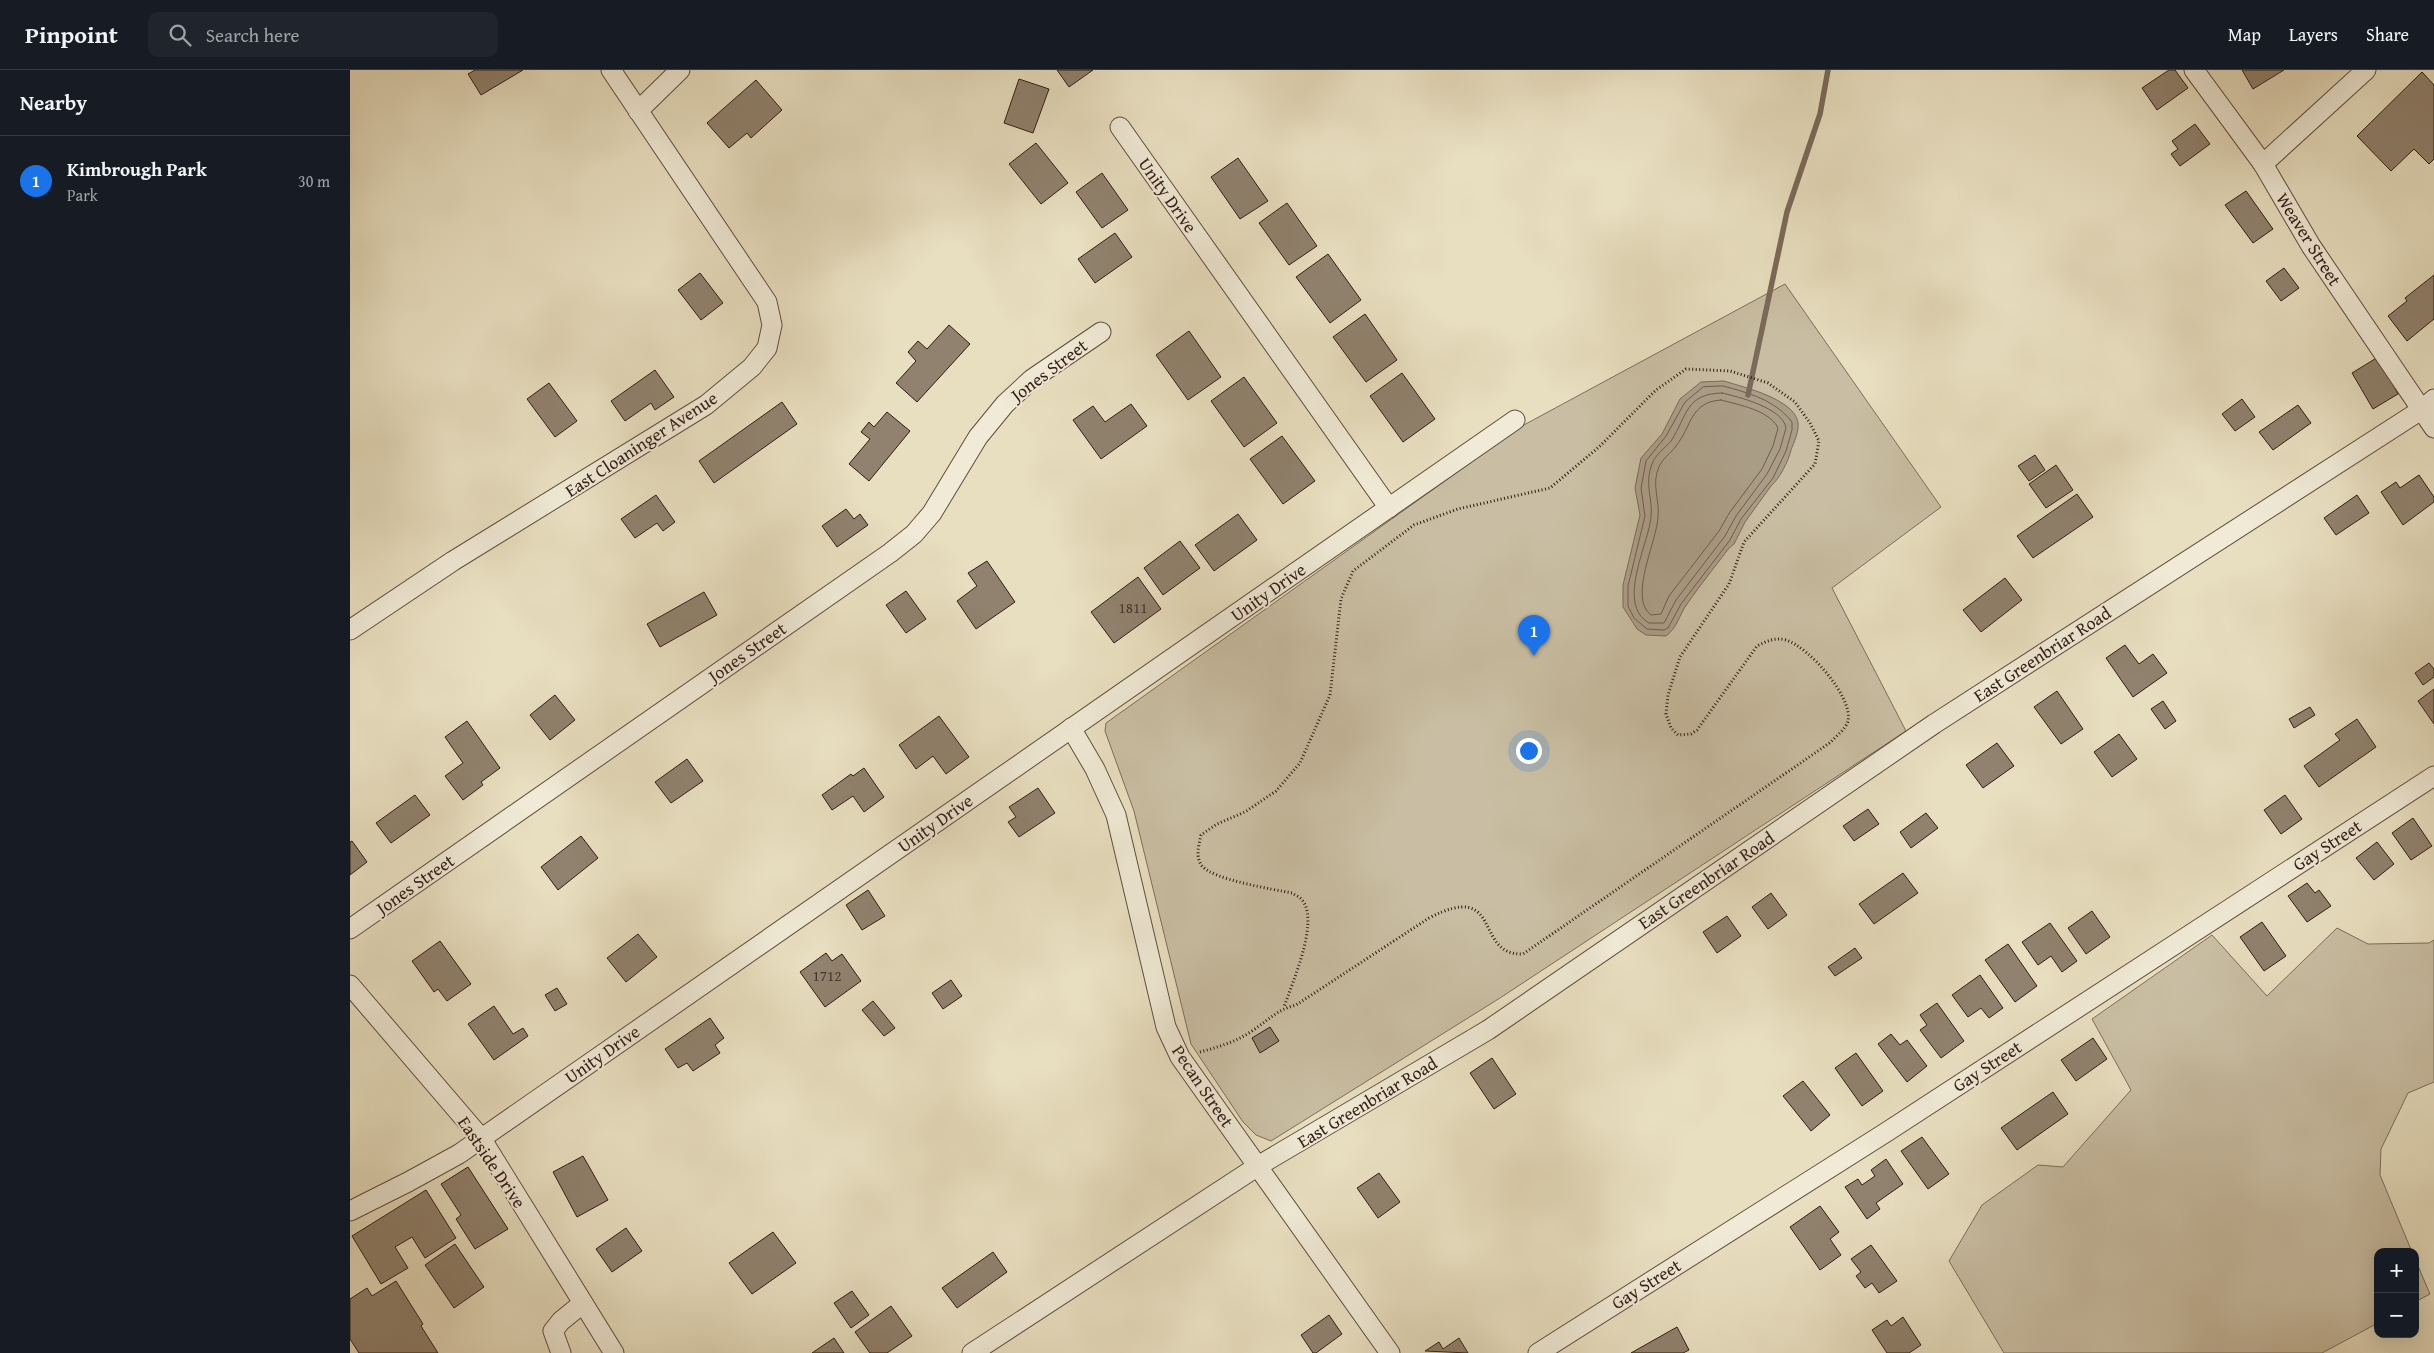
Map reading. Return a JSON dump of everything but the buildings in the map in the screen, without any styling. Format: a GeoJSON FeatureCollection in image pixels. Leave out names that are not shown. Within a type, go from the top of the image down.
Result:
{"type":"FeatureCollection","features":[{"type":"Feature","properties":{"kind":"street","name":"East Cloaninger Avenue"},"geometry":{"type":"LineString","coordinates":[[350,630],[453,561],[706,405],[752,367],[767,348],[772,325],[767,302],[611,70]]}},
{"type":"Feature","properties":{"kind":"street"},"geometry":{"type":"LineString","coordinates":[[638,111],[680,70]]}},
{"type":"Feature","properties":{"kind":"street","name":"Weaver Street"},"geometry":{"type":"LineString","coordinates":[[2194,70],[2264,164],[2311,246],[2427,404],[2434,428]]}},
{"type":"Feature","properties":{"kind":"street"},"geometry":{"type":"LineString","coordinates":[[2264,164],[2366,70]]}},
{"type":"Feature","properties":{"kind":"street","name":"Unity Drive"},"geometry":{"type":"LineString","coordinates":[[1120,127],[1389,508]]}},
{"type":"Feature","properties":{"kind":"street","name":"Jones Street"},"geometry":{"type":"LineString","coordinates":[[350,929],[890,553],[914,534],[932,514],[978,437],[1005,404],[1032,379],[1101,332]]}},
{"type":"Feature","properties":{"kind":"street","name":"East Greenbriar Road"},"geometry":{"type":"LineString","coordinates":[[972,1353],[1258,1166],[1488,1030],[1934,724],[2427,404]]}},
{"type":"Feature","properties":{"kind":"street","name":"Unity Drive"},"geometry":{"type":"LineString","coordinates":[[350,1210],[408,1182],[481,1138],[1515,420]]}},
{"type":"Feature","properties":{"kind":"street","name":"Pecan Street"},"geometry":{"type":"LineString","coordinates":[[1071,728],[1095,769],[1116,815],[1166,1026],[1180,1057],[1390,1353]]}},
{"type":"Feature","properties":{"kind":"street","name":"Gay Street"},"geometry":{"type":"LineString","coordinates":[[1538,1353],[1885,1133],[2434,776]]}},
{"type":"Feature","properties":{"kind":"street","name":"Eastside Drive"},"geometry":{"type":"LineString","coordinates":[[350,985],[481,1138],[614,1353]]}},
{"type":"Feature","properties":{"kind":"street"},"geometry":{"type":"LineString","coordinates":[[561,1353],[553,1331],[561,1321],[582,1304]]}},
{"type":"Feature","properties":{"kind":"path"},"geometry":{"type":"LineString","coordinates":[[1180,1057],[1223,1046],[1251,1032],[1284,1007],[1296,1005],[1429,918],[1449,907],[1466,905],[1480,912],[1501,949],[1513,955],[1524,954],[1831,742],[1848,724],[1849,710],[1833,683],[1816,661],[1787,640],[1772,638],[1757,646],[1697,730],[1691,734],[1678,735],[1671,728],[1666,714],[1668,695],[1680,656],[1730,584],[1744,542],[1815,464],[1819,441],[1810,423],[1795,402],[1768,383],[1730,371],[1686,369],[1656,390],[1599,447],[1550,488],[1458,509],[1414,525],[1353,571],[1341,599],[1330,694],[1300,763],[1276,791],[1245,812],[1217,824],[1201,835],[1197,855],[1202,866],[1224,878],[1292,893],[1302,899],[1308,912],[1308,929],[1284,1007]]}},
{"type":"Feature","properties":{"kind":"shaded area"},"geometry":{"type":"Polygon","coordinates":[[[1785,284],[1941,507],[1832,588],[1906,731],[1500,998],[1271,1141],[1256,1135],[1243,1122],[1191,1044],[1134,811],[1105,731],[1106,723],[1522,426],[1785,284]]]}},
{"type":"Feature","properties":{"kind":"shaded area"},"geometry":{"type":"Polygon","coordinates":[[[2337,928],[2368,944],[2429,943],[2434,940],[2434,1082],[2408,1093],[2381,1149],[2380,1175],[2410,1248],[2374,1248],[2374,1325],[2322,1353],[2004,1353],[1949,1261],[1982,1205],[2038,1165],[2063,1167],[2131,1090],[2092,1019],[2212,935],[2267,996],[2337,928]]]}},
{"type":"Feature","properties":{"kind":"shaded area"},"geometry":{"type":"Polygon","coordinates":[[[2419,1268],[2430,1294],[2419,1300],[2419,1268]]]}},
{"type":"Feature","properties":{"kind":"water"},"geometry":{"type":"Polygon","coordinates":[[[1724,381],[1767,395],[1788,407],[1795,415],[1798,423],[1796,437],[1788,460],[1780,474],[1745,522],[1734,544],[1687,604],[1673,629],[1666,636],[1646,635],[1637,629],[1623,607],[1623,585],[1640,515],[1635,488],[1641,458],[1662,434],[1680,399],[1701,382],[1724,381]]]}},
{"type":"Feature","properties":{"kind":"waterway"},"geometry":{"type":"LineString","coordinates":[[1748,395],[1787,212],[1820,114],[1828,70]]}},
{"type":"Feature","properties":{"kind":"place","name":"Kimbrough Park"},"geometry":{"type":"Point","coordinates":[1534,656]}}]}
